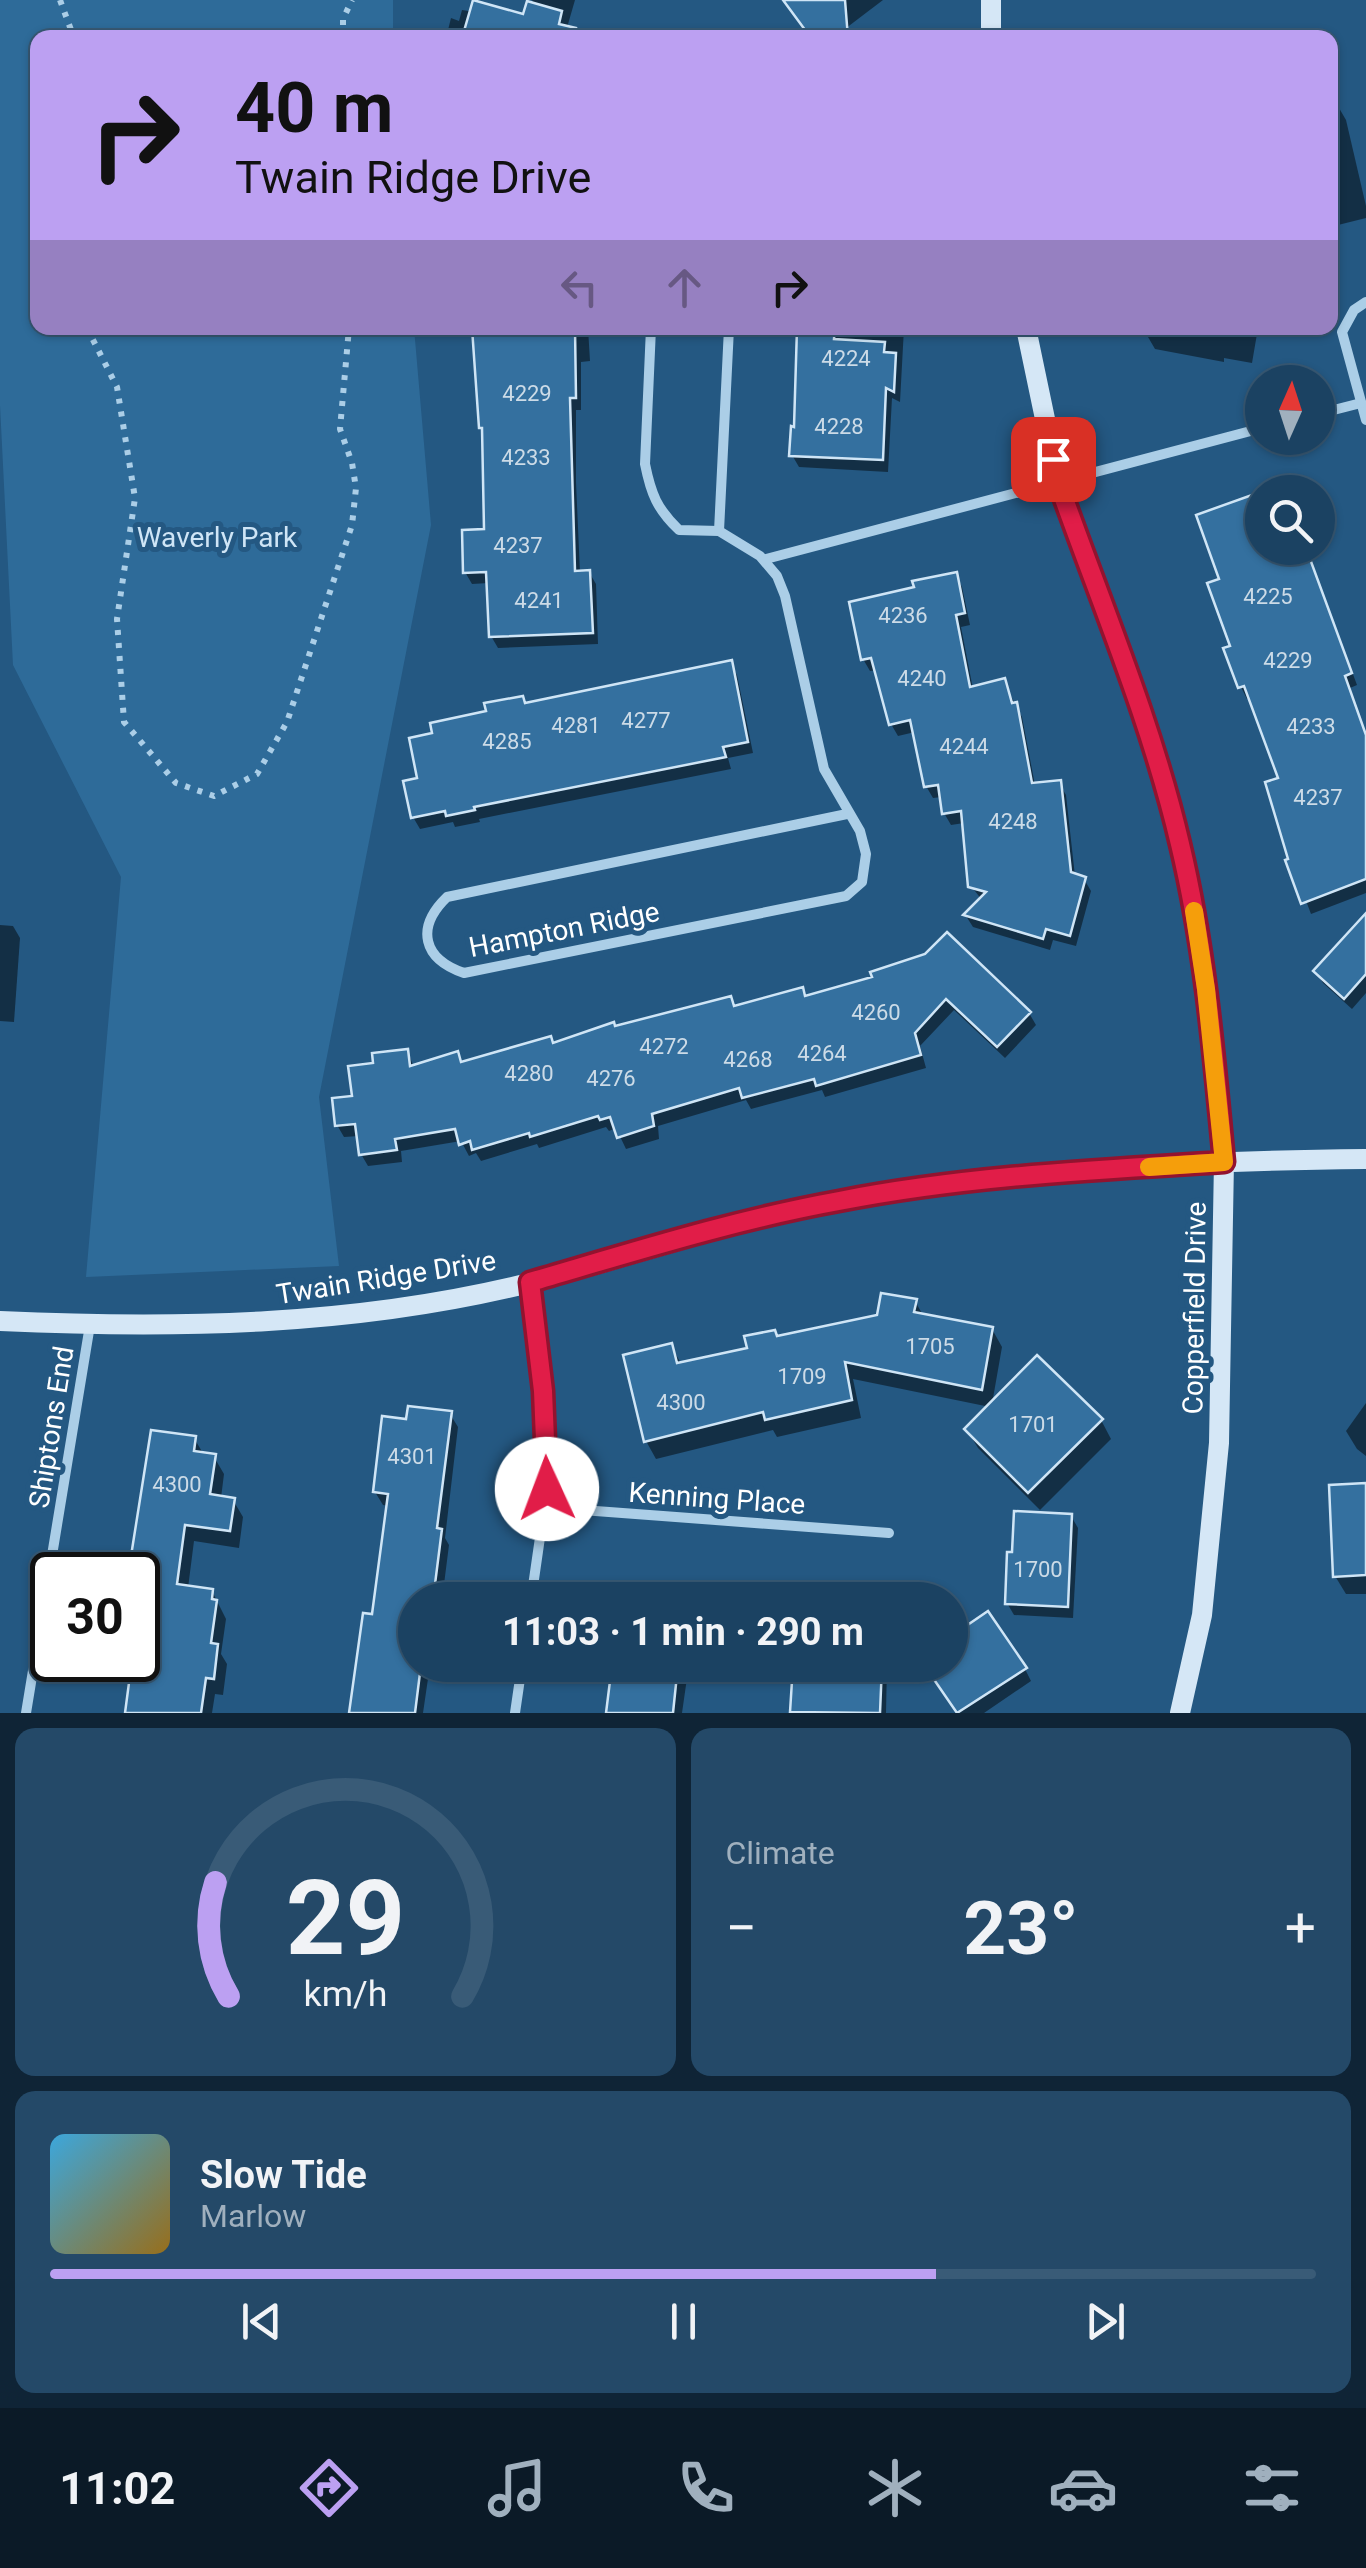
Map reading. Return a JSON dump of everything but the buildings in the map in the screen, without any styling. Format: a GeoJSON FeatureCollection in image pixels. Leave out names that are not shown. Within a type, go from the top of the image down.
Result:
{"type":"FeatureCollection","features":[{"type":"Feature","properties":{"kind":"street"},"geometry":{"type":"LineString","coordinates":[[991,0],[992,30]]}},
{"type":"Feature","properties":{"kind":"street"},"geometry":{"type":"LineString","coordinates":[[1366,302],[1354,310],[1342,332],[1366,420]]}},
{"type":"Feature","properties":{"kind":"street"},"geometry":{"type":"LineString","coordinates":[[650,335],[645,464],[660,512],[679,530],[719,530],[766,560],[1245,432]]}},
{"type":"Feature","properties":{"kind":"street"},"geometry":{"type":"LineString","coordinates":[[719,530],[729,335]]}},
{"type":"Feature","properties":{"kind":"street","name":"Copperfield Drive"},"geometry":{"type":"LineString","coordinates":[[1027,335],[1058,482],[1157,758],[1180,842],[1206,989],[1224,1162],[1219,1443],[1202,1614],[1180,1713]]}},
{"type":"Feature","properties":{"kind":"street"},"geometry":{"type":"LineString","coordinates":[[1335,410],[1361,403]]}},
{"type":"Feature","properties":{"kind":"street","name":"Hampton Ridge"},"geometry":{"type":"LineString","coordinates":[[766,560],[785,596],[824,769],[860,831],[866,854],[862,882],[846,896],[464,973],[443,966],[430,952],[428,930],[434,909],[447,897],[847,814]]}},
{"type":"Feature","properties":{"kind":"street","name":"Twain Ridge Drive"},"geometry":{"type":"LineString","coordinates":[[0,1322],[212,1326],[300,1320],[530,1282],[740,1221],[931,1185],[1224,1162],[1366,1160]]}},
{"type":"Feature","properties":{"kind":"street"},"geometry":{"type":"LineString","coordinates":[[530,1282],[543,1391],[547,1489],[533,1582]]}},
{"type":"Feature","properties":{"kind":"street","name":"Shiptons End"},"geometry":{"type":"LineString","coordinates":[[26,1713],[90,1325]]}},
{"type":"Feature","properties":{"kind":"street","name":"Kenning Place"},"geometry":{"type":"LineString","coordinates":[[542,1508],[890,1533]]}},
{"type":"Feature","properties":{"kind":"street"},"geometry":{"type":"LineString","coordinates":[[515,1713],[520,1682]]}},
{"type":"Feature","properties":{"kind":"path"},"geometry":{"type":"LineString","coordinates":[[60,0],[71,30]]}},
{"type":"Feature","properties":{"kind":"path"},"geometry":{"type":"LineString","coordinates":[[343,30],[343,19],[352,0]]}},
{"type":"Feature","properties":{"kind":"path"},"geometry":{"type":"LineString","coordinates":[[90,335],[116,387],[135,498],[118,619],[124,722],[176,784],[214,796],[256,774],[287,722],[352,524],[356,488],[340,429],[347,335]]}},
{"type":"Feature","properties":{"kind":"green space","name":"Waverly Park"},"geometry":{"type":"Polygon","coordinates":[[[0,0],[393,0],[393,30],[30,30],[30,335],[415,335],[431,525],[319,1097],[339,1266],[86,1277],[121,877],[13,665],[0,405],[0,0]]]}},
{"type":"Feature","properties":{"kind":"slow traffic"},"geometry":{"type":"LineString","coordinates":[[1149,1167],[1224,1162],[1194,911]]}},
{"type":"Feature","properties":{"kind":"route"},"geometry":{"type":"LineString","coordinates":[[547,1489],[543,1391],[530,1282],[740,1221],[840,1200],[1025,1175],[1224,1162],[1206,989],[1180,842],[1157,758],[1053,459]]}}]}
